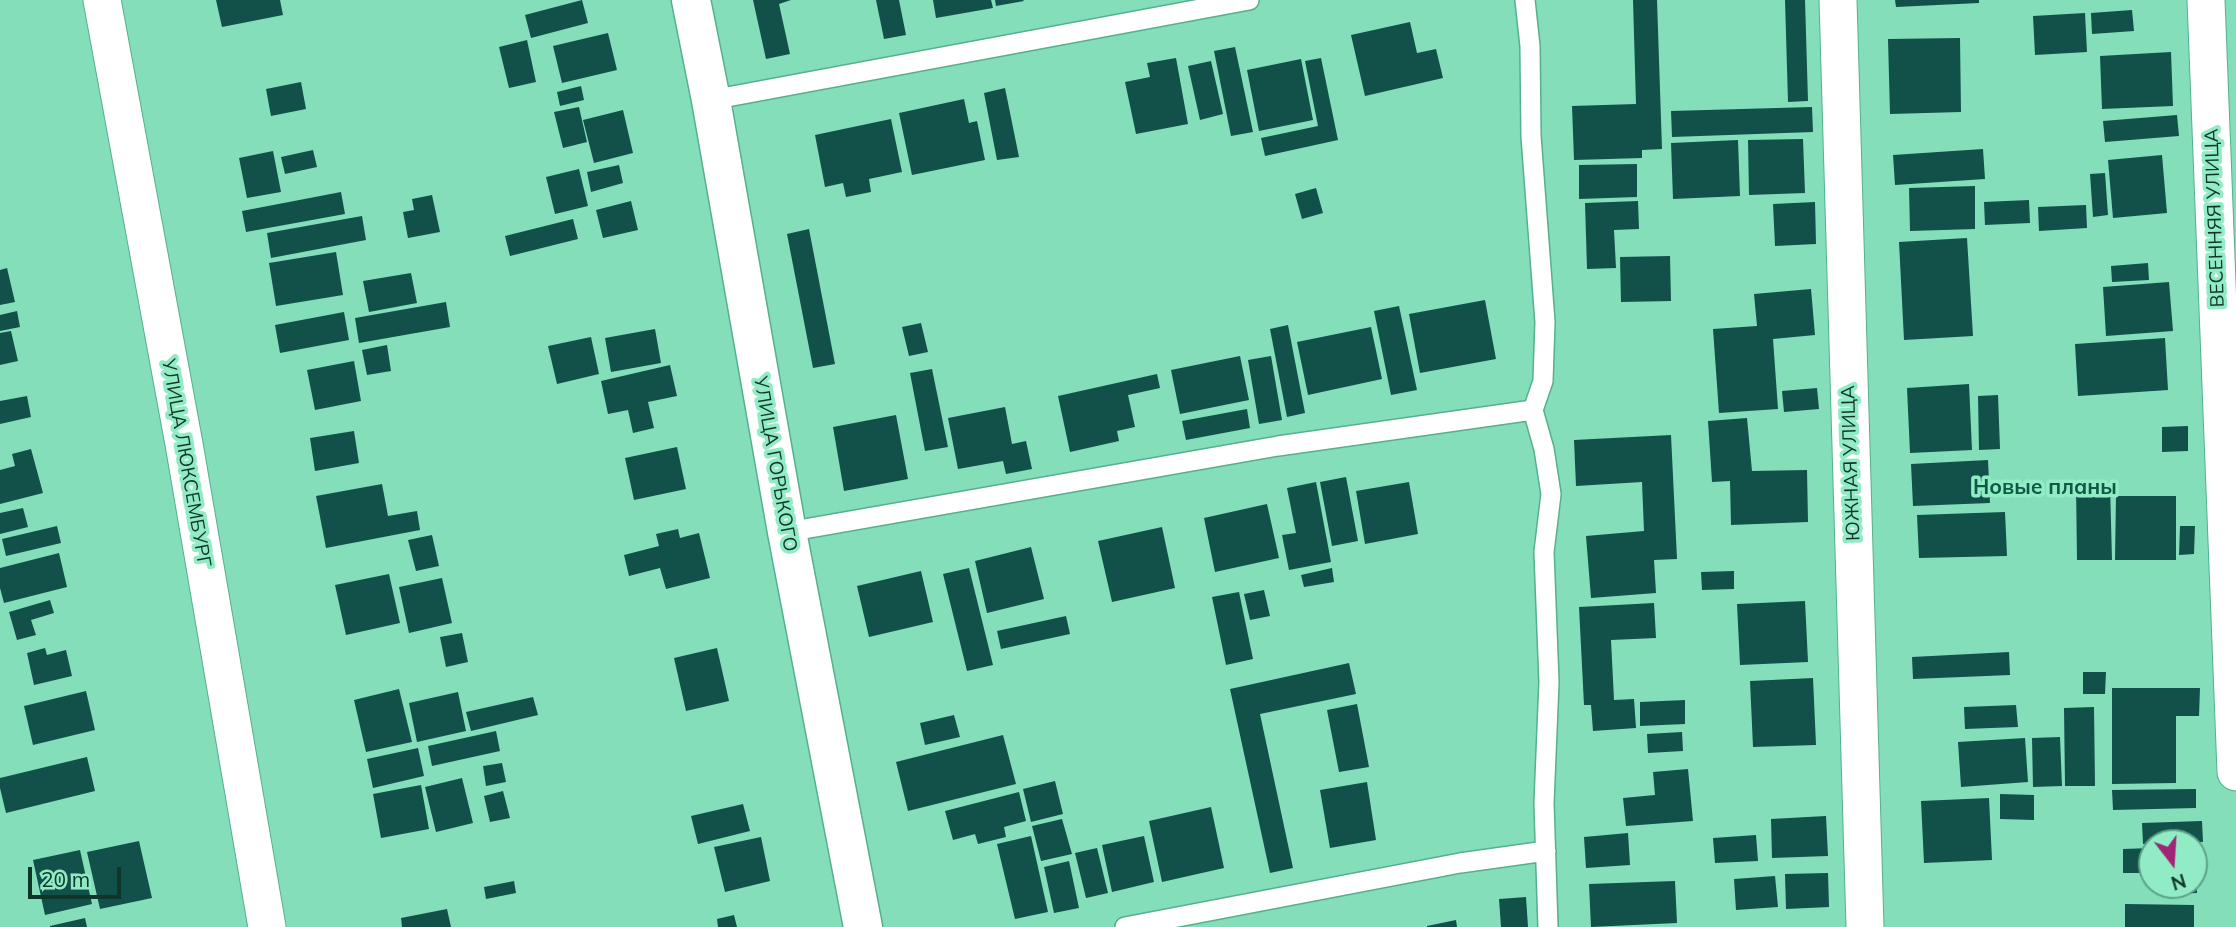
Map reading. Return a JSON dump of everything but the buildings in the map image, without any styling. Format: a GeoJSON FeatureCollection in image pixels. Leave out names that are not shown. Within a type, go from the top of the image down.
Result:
{"type":"FeatureCollection","features":[{"type":"Feature","properties":{"kind":"street","name":"УЛИЦА ЛЮКСЕМБУРГ"},"geometry":{"type":"LineString","coordinates":[[102,0],[184,444],[267,927]]}},
{"type":"Feature","properties":{"kind":"street","name":"УЛИЦА ГОРЬКОГО"},"geometry":{"type":"LineString","coordinates":[[691,0],[787,532],[863,927]]}},
{"type":"Feature","properties":{"kind":"street","name":"ЮЖНАЯ УЛИЦА"},"geometry":{"type":"LineString","coordinates":[[1838,0],[1865,927]]}},
{"type":"Feature","properties":{"kind":"street","name":"ВЕСЕННЯЯ УЛИЦА"},"geometry":{"type":"LineString","coordinates":[[2206,0],[2236,772]]}},
{"type":"Feature","properties":{"kind":"lane"},"geometry":{"type":"LineString","coordinates":[[711,100],[1249,0]]}},
{"type":"Feature","properties":{"kind":"lane"},"geometry":{"type":"LineString","coordinates":[[1525,0],[1530,46],[1531,136],[1545,322],[1543,380],[1534,410],[1551,494],[1544,552],[1549,682],[1544,803],[1548,927]]}},
{"type":"Feature","properties":{"kind":"lane"},"geometry":{"type":"LineString","coordinates":[[787,532],[1278,446],[1534,410]]}},
{"type":"Feature","properties":{"kind":"lane"},"geometry":{"type":"LineString","coordinates":[[1125,927],[1460,863],[1546,851]]}},
{"type":"Feature","properties":{"kind":"district","name":"Новые планы"},"geometry":{"type":"Point","coordinates":[2045,488]}}]}
